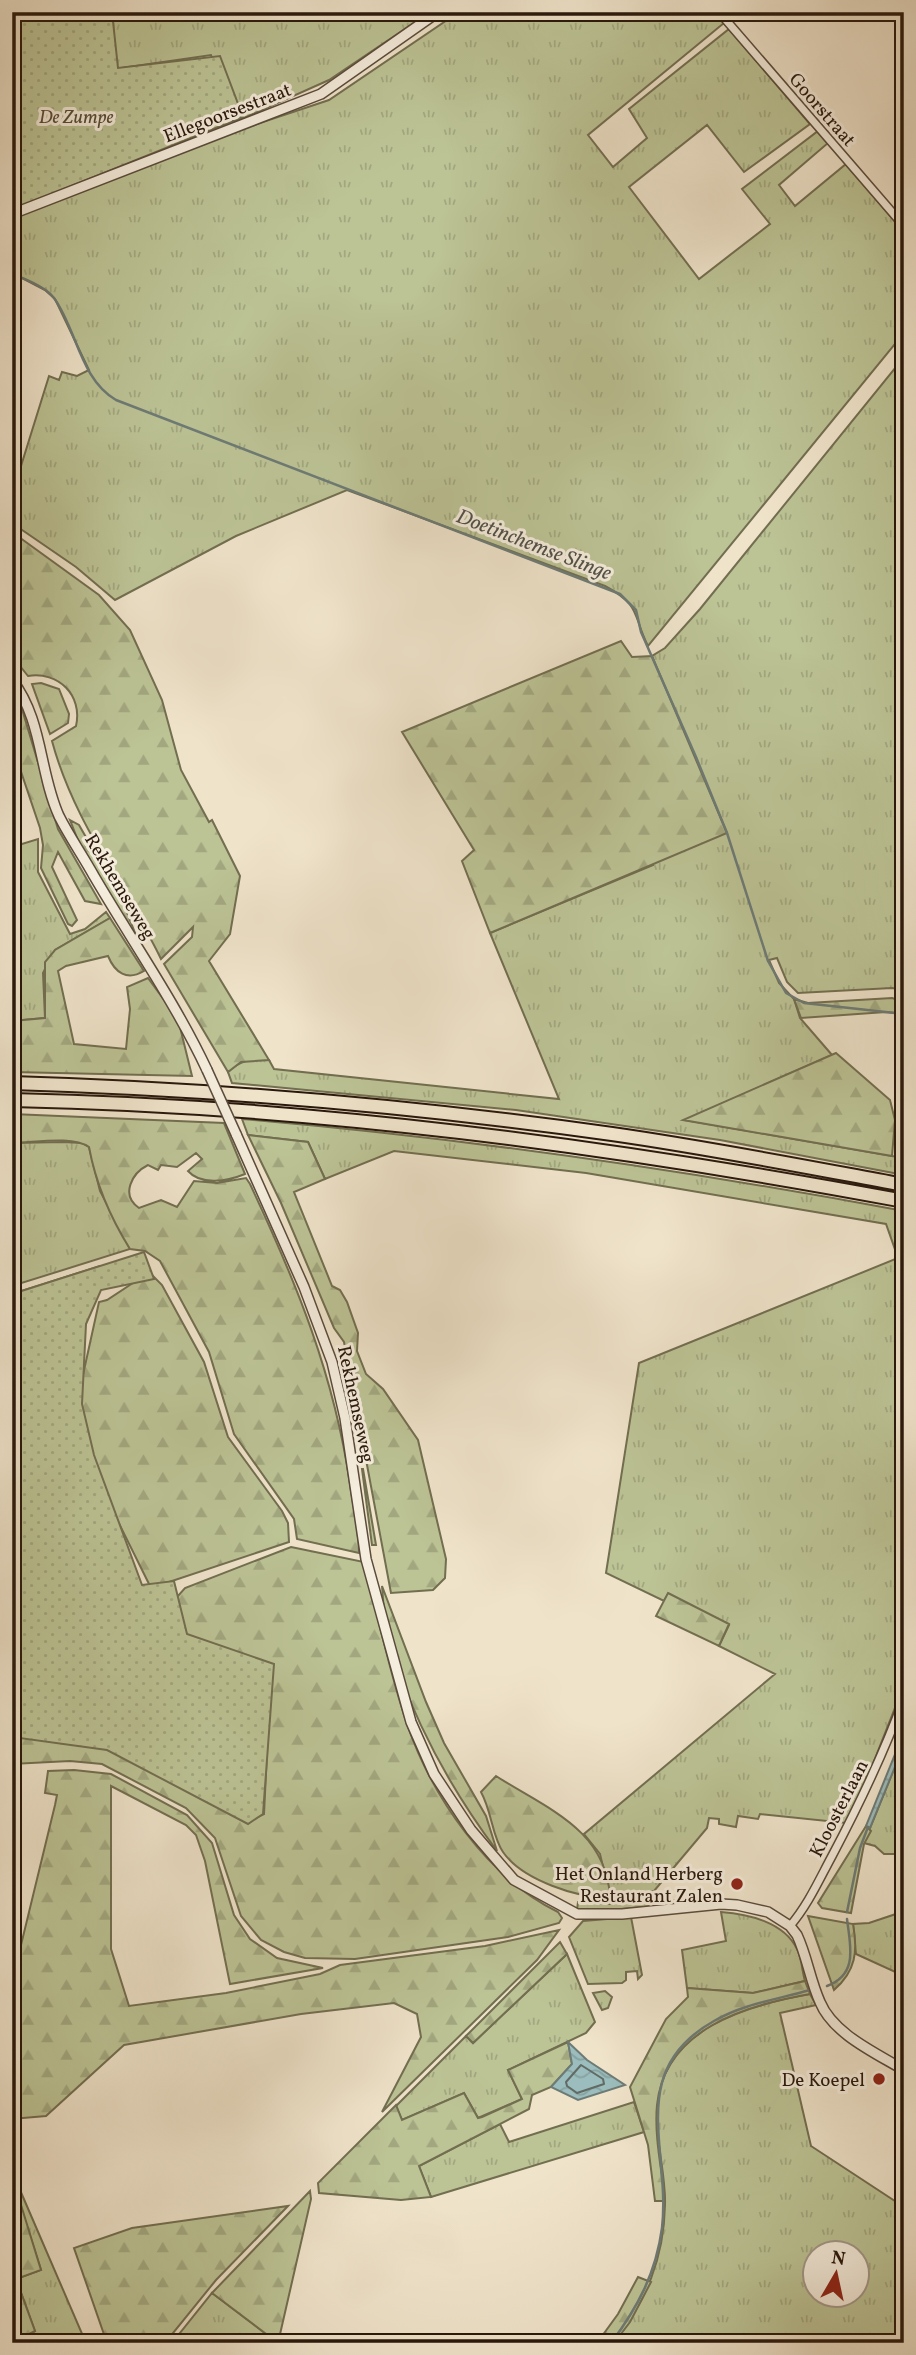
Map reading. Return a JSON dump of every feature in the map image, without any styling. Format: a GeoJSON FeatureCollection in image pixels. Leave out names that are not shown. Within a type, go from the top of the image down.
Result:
{"type":"FeatureCollection","features":[{"type":"Feature","properties":{"kind":"highway"},"geometry":{"type":"LineString","coordinates":[[12,1083],[250,1095],[474,1117],[613,1134],[904,1185]]}},
{"type":"Feature","properties":{"kind":"highway"},"geometry":{"type":"LineString","coordinates":[[12,1100],[251,1112],[470,1133],[604,1149],[904,1201]]}},
{"type":"Feature","properties":{"kind":"street","name":"Ellegoorsestraat"},"geometry":{"type":"LineString","coordinates":[[12,214],[321,94],[438,12]]}},
{"type":"Feature","properties":{"kind":"street","name":"Goorstraat"},"geometry":{"type":"LineString","coordinates":[[719,12],[904,226]]}},
{"type":"Feature","properties":{"kind":"street","name":"Rekhemseweg"},"geometry":{"type":"LineString","coordinates":[[12,680],[22,693],[34,722],[59,814],[125,928],[181,1014],[304,1287],[332,1362],[345,1418],[366,1559],[411,1722],[434,1774],[471,1830],[514,1880],[577,1914],[655,1912],[721,1904],[768,1913],[790,1926]]}},
{"type":"Feature","properties":{"kind":"street","name":"Kloosterlaan"},"geometry":{"type":"LineString","coordinates":[[790,1926],[808,1901],[853,1816],[886,1749],[904,1698]]}},
{"type":"Feature","properties":{"kind":"street"},"geometry":{"type":"LineString","coordinates":[[790,1926],[803,1949],[818,2000],[828,2017],[861,2043],[904,2070]]}},
{"type":"Feature","properties":{"kind":"green space"},"geometry":{"type":"Polygon","coordinates":[[[12,12],[430,12],[329,80],[235,122],[211,55],[24,82],[12,12]]]}},
{"type":"Feature","properties":{"kind":"green space","name":"De Zumpe"},"geometry":{"type":"Polygon","coordinates":[[[12,12],[112,12],[118,68],[220,56],[243,117],[12,210],[12,12]]]}},
{"type":"Feature","properties":{"kind":"green space"},"geometry":{"type":"Polygon","coordinates":[[[459,12],[714,12],[724,23],[588,135],[613,167],[647,138],[629,109],[729,29],[810,124],[744,172],[707,125],[629,187],[699,279],[770,224],[742,189],[818,131],[828,143],[779,185],[795,206],[846,164],[904,232],[904,333],[648,646],[631,605],[605,586],[347,490],[236,536],[115,600],[76,567],[12,523],[12,495],[49,376],[59,380],[62,372],[77,376],[89,370],[55,299],[45,290],[12,273],[12,218],[230,133],[329,100],[459,12]]]}},
{"type":"Feature","properties":{"kind":"green space"},"geometry":{"type":"Polygon","coordinates":[[[904,357],[904,990],[892,988],[798,993],[787,982],[777,958],[769,960],[779,983],[794,999],[800,1018],[832,1055],[685,1120],[904,1158],[904,1175],[720,1140],[516,1110],[232,1083],[228,1072],[233,1068],[247,1061],[263,1059],[269,1060],[274,1069],[559,1099],[490,933],[653,865],[656,667],[652,656],[665,648],[700,609],[904,357]]]}},
{"type":"Feature","properties":{"kind":"green space"},"geometry":{"type":"Polygon","coordinates":[[[12,532],[99,595],[130,630],[162,700],[181,770],[209,822],[212,820],[240,876],[230,934],[209,961],[269,1060],[241,1062],[228,1072],[164,964],[192,937],[193,927],[161,959],[73,799],[52,741],[76,726],[76,704],[72,695],[58,681],[39,675],[28,676],[12,656],[12,532]]]}},
{"type":"Feature","properties":{"kind":"green space"},"geometry":{"type":"Polygon","coordinates":[[[621,641],[632,657],[652,656],[727,833],[490,933],[462,861],[474,850],[402,732],[621,641]]]}},
{"type":"Feature","properties":{"kind":"green space"},"geometry":{"type":"Polygon","coordinates":[[[41,683],[59,689],[69,714],[68,723],[50,734],[32,684],[41,683]]]}},
{"type":"Feature","properties":{"kind":"green space"},"geometry":{"type":"Polygon","coordinates":[[[12,692],[22,709],[58,829],[101,904],[85,901],[58,852],[52,867],[77,920],[72,926],[68,924],[41,868],[43,845],[40,828],[13,748],[12,692]]]}},
{"type":"Feature","properties":{"kind":"green space"},"geometry":{"type":"Polygon","coordinates":[[[70,820],[79,825],[122,900],[139,943],[81,848],[70,820]]]}},
{"type":"Feature","properties":{"kind":"green space"},"geometry":{"type":"Polygon","coordinates":[[[38,839],[38,872],[70,934],[85,929],[106,912],[110,918],[55,950],[43,973],[45,1018],[12,1021],[12,847],[38,839]]]}},
{"type":"Feature","properties":{"kind":"green space"},"geometry":{"type":"Polygon","coordinates":[[[110,918],[144,971],[132,975],[122,974],[108,956],[66,966],[58,971],[74,1044],[126,1049],[130,1009],[127,987],[148,978],[178,1019],[192,1076],[12,1072],[12,1021],[45,1018],[45,962],[55,950],[110,918]]]}},
{"type":"Feature","properties":{"kind":"green space"},"geometry":{"type":"Polygon","coordinates":[[[892,998],[904,1002],[904,1014],[886,1012],[801,1018],[794,999],[808,1003],[892,998]]]}},
{"type":"Feature","properties":{"kind":"green space"},"geometry":{"type":"Polygon","coordinates":[[[836,1053],[890,1100],[895,1120],[892,1156],[683,1120],[836,1053]]]}},
{"type":"Feature","properties":{"kind":"green space"},"geometry":{"type":"Polygon","coordinates":[[[12,1114],[224,1123],[245,1174],[223,1180],[207,1180],[193,1176],[188,1171],[202,1159],[196,1153],[177,1167],[161,1165],[158,1170],[148,1165],[142,1169],[130,1185],[130,1197],[139,1208],[161,1200],[177,1207],[194,1181],[217,1183],[246,1178],[250,1184],[298,1294],[324,1368],[343,1444],[359,1553],[297,1539],[294,1519],[234,1434],[209,1352],[160,1261],[145,1251],[130,1249],[116,1225],[100,1188],[89,1147],[63,1140],[12,1143],[12,1114]]]}},
{"type":"Feature","properties":{"kind":"green space"},"geometry":{"type":"Polygon","coordinates":[[[242,1119],[409,1136],[574,1157],[904,1211],[904,1685],[863,1789],[846,1823],[760,1814],[758,1819],[738,1816],[736,1827],[719,1824],[719,1819],[709,1818],[707,1828],[654,1891],[610,1897],[600,1854],[584,1834],[775,1674],[719,1646],[729,1625],[668,1594],[664,1601],[606,1573],[639,1363],[898,1258],[886,1224],[586,1173],[394,1151],[325,1179],[308,1142],[248,1135],[242,1119]]]}},
{"type":"Feature","properties":{"kind":"green space"},"geometry":{"type":"Polygon","coordinates":[[[248,1135],[308,1142],[325,1179],[294,1192],[332,1286],[340,1290],[347,1302],[358,1333],[357,1351],[366,1374],[383,1389],[418,1440],[446,1559],[445,1578],[433,1590],[391,1593],[344,1342],[334,1328],[281,1203],[248,1135]]]}},
{"type":"Feature","properties":{"kind":"green space"},"geometry":{"type":"Polygon","coordinates":[[[12,1143],[82,1143],[89,1147],[100,1191],[130,1249],[12,1286],[12,1143]]]}},
{"type":"Feature","properties":{"kind":"green space"},"geometry":{"type":"Polygon","coordinates":[[[144,1252],[154,1279],[101,1290],[86,1324],[82,1404],[94,1455],[142,1585],[174,1581],[187,1634],[274,1664],[263,1814],[248,1824],[107,1750],[12,1737],[12,1294],[144,1252]]]}},
{"type":"Feature","properties":{"kind":"green space"},"geometry":{"type":"Polygon","coordinates":[[[100,1266],[150,1273],[162,1285],[204,1362],[228,1437],[282,1511],[288,1523],[289,1542],[151,1588],[90,1465],[79,1393],[99,1302],[107,1300],[142,1277],[12,1306],[12,1294],[100,1266]]]}},
{"type":"Feature","properties":{"kind":"green space"},"geometry":{"type":"Polygon","coordinates":[[[363,1469],[376,1545],[372,1545],[363,1469]]]}},
{"type":"Feature","properties":{"kind":"green space"},"geometry":{"type":"Polygon","coordinates":[[[291,1547],[364,1562],[407,1724],[431,1779],[447,1807],[486,1857],[508,1879],[558,1912],[562,1918],[559,1923],[508,1937],[355,1959],[305,1958],[284,1952],[261,1940],[241,1916],[215,1838],[186,1808],[102,1764],[70,1761],[12,1764],[12,1732],[73,1730],[249,1821],[264,1814],[271,1670],[187,1636],[177,1597],[185,1588],[291,1547]]]}},
{"type":"Feature","properties":{"kind":"green space"},"geometry":{"type":"Polygon","coordinates":[[[382,1586],[426,1702],[444,1743],[486,1816],[497,1851],[457,1792],[421,1726],[394,1655],[382,1586]]]}},
{"type":"Feature","properties":{"kind":"green space"},"geometry":{"type":"Polygon","coordinates":[[[668,1593],[729,1624],[719,1646],[656,1616],[668,1593]]]}},
{"type":"Feature","properties":{"kind":"green space"},"geometry":{"type":"Polygon","coordinates":[[[904,1744],[904,1846],[901,1854],[884,1854],[875,1846],[864,1843],[904,1744]]]}},
{"type":"Feature","properties":{"kind":"green space"},"geometry":{"type":"Polygon","coordinates":[[[74,1770],[111,1774],[187,1815],[212,1843],[234,1915],[250,1939],[277,1958],[323,1968],[230,1984],[205,1861],[196,1835],[186,1825],[111,1786],[111,1949],[129,2006],[226,1993],[320,1974],[340,1965],[485,1946],[559,1930],[537,1960],[382,2112],[421,2037],[417,2014],[394,2003],[301,2014],[124,2045],[46,2116],[12,2119],[12,1982],[57,1795],[45,1793],[48,1771],[74,1770]]]}},
{"type":"Feature","properties":{"kind":"green space"},"geometry":{"type":"Polygon","coordinates":[[[496,1776],[571,1823],[586,1838],[598,1854],[606,1874],[610,1897],[583,1895],[552,1886],[512,1862],[499,1846],[481,1792],[496,1776]]]}},
{"type":"Feature","properties":{"kind":"green space"},"geometry":{"type":"Polygon","coordinates":[[[866,1826],[871,1831],[864,1844],[851,1913],[822,1908],[818,1903],[866,1826]]]}},
{"type":"Feature","properties":{"kind":"green space"},"geometry":{"type":"Polygon","coordinates":[[[660,1897],[686,1903],[590,1912],[577,1910],[578,1902],[610,1904],[660,1897]]]}},
{"type":"Feature","properties":{"kind":"green space"},"geometry":{"type":"Polygon","coordinates":[[[721,1912],[753,1917],[783,1932],[797,1949],[805,1981],[753,1993],[687,1988],[682,1950],[726,1941],[721,1912]]]}},
{"type":"Feature","properties":{"kind":"green space"},"geometry":{"type":"Polygon","coordinates":[[[896,1914],[904,1921],[904,1976],[856,1954],[853,1924],[869,1923],[896,1914]]]}},
{"type":"Feature","properties":{"kind":"green space"},"geometry":{"type":"Polygon","coordinates":[[[808,1916],[853,1924],[854,1960],[847,1975],[834,1990],[808,1916]]]}},
{"type":"Feature","properties":{"kind":"green space"},"geometry":{"type":"Polygon","coordinates":[[[631,1917],[642,1975],[638,1979],[637,1971],[626,1972],[626,1980],[622,1983],[588,1984],[569,1937],[583,1921],[631,1917]]]}},
{"type":"Feature","properties":{"kind":"green space"},"geometry":{"type":"Polygon","coordinates":[[[560,1942],[567,1954],[473,2043],[466,2036],[560,1942]]]}},
{"type":"Feature","properties":{"kind":"green space"},"geometry":{"type":"Polygon","coordinates":[[[567,1954],[595,2022],[586,2033],[508,2070],[522,2099],[478,2118],[464,2093],[402,2120],[396,2106],[466,2036],[473,2043],[567,1954]]]}},
{"type":"Feature","properties":{"kind":"green space"},"geometry":{"type":"Polygon","coordinates":[[[805,1981],[810,1994],[761,2005],[736,2014],[692,2039],[675,2057],[663,2079],[657,2105],[657,2141],[665,2201],[655,2201],[648,2145],[630,2087],[666,2019],[688,1997],[687,1988],[753,1993],[805,1981]]]}},
{"type":"Feature","properties":{"kind":"green space"},"geometry":{"type":"Polygon","coordinates":[[[605,1991],[612,1997],[608,2008],[602,2010],[593,1993],[605,1991]]]}},
{"type":"Feature","properties":{"kind":"green space"},"geometry":{"type":"Polygon","coordinates":[[[810,1994],[816,2005],[780,2013],[811,2146],[904,2207],[904,2343],[614,2343],[644,2295],[661,2243],[665,2193],[657,2109],[662,2082],[673,2059],[690,2041],[735,2014],[810,1994]]]}},
{"type":"Feature","properties":{"kind":"green space"},"geometry":{"type":"Polygon","coordinates":[[[568,2042],[572,2064],[551,2087],[532,2095],[529,2109],[419,2166],[431,2197],[401,2200],[319,2193],[318,2183],[396,2105],[402,2120],[464,2093],[478,2118],[482,2117],[522,2099],[508,2070],[568,2042]]]}},
{"type":"Feature","properties":{"kind":"green space"},"geometry":{"type":"Polygon","coordinates":[[[634,2102],[644,2132],[431,2197],[419,2166],[500,2124],[509,2142],[634,2102]]]}},
{"type":"Feature","properties":{"kind":"green space"},"geometry":{"type":"Polygon","coordinates":[[[12,2161],[20,2190],[17,2192],[41,2270],[16,2279],[35,2331],[12,2343],[12,2161]]]}},
{"type":"Feature","properties":{"kind":"green space"},"geometry":{"type":"Polygon","coordinates":[[[20,2190],[86,2343],[17,2343],[35,2331],[16,2279],[41,2270],[16,2192],[20,2190]]]}},
{"type":"Feature","properties":{"kind":"green space"},"geometry":{"type":"Polygon","coordinates":[[[310,2191],[311,2199],[278,2343],[212,2293],[310,2191]]]}},
{"type":"Feature","properties":{"kind":"green space"},"geometry":{"type":"Polygon","coordinates":[[[288,2206],[216,2280],[165,2343],[107,2343],[74,2248],[132,2228],[288,2206]]]}},
{"type":"Feature","properties":{"kind":"green space"},"geometry":{"type":"Polygon","coordinates":[[[638,2277],[651,2282],[630,2322],[614,2343],[597,2343],[618,2314],[638,2277]]]}},
{"type":"Feature","properties":{"kind":"green space"},"geometry":{"type":"Polygon","coordinates":[[[212,2293],[278,2343],[172,2343],[212,2293]]]}},
{"type":"Feature","properties":{"kind":"water"},"geometry":{"type":"Polygon","coordinates":[[[904,1732],[904,1745],[870,1828],[866,1826],[904,1732]]]}},
{"type":"Feature","properties":{"kind":"water"},"geometry":{"type":"Polygon","coordinates":[[[568,2042],[587,2060],[625,2085],[578,2100],[551,2087],[572,2064],[568,2042]]]}},
{"type":"Feature","properties":{"kind":"waterway","name":"Doetinchemse Slinge"},"geometry":{"type":"LineString","coordinates":[[12,273],[40,287],[54,298],[94,380],[116,400],[620,594],[636,610],[641,632],[727,833],[768,961],[786,993],[804,1003],[904,1014]]}},
{"type":"Feature","properties":{"kind":"waterway"},"geometry":{"type":"LineString","coordinates":[[847,1912],[860,1848],[868,1827]]}},
{"type":"Feature","properties":{"kind":"waterway"},"geometry":{"type":"LineString","coordinates":[[827,1986],[837,1981],[848,1966],[850,1948],[847,1919]]}},
{"type":"Feature","properties":{"kind":"waterway"},"geometry":{"type":"LineString","coordinates":[[611,2343],[630,2316],[644,2289],[659,2244],[663,2198],[658,2114],[661,2088],[670,2063],[687,2041],[725,2015],[810,1990]]}},
{"type":"Feature","properties":{"kind":"place","name":"Het Onland Herberg Restaurant Zalen"},"geometry":{"type":"Point","coordinates":[737,1884]}},
{"type":"Feature","properties":{"kind":"place","name":"De Koepel"},"geometry":{"type":"Point","coordinates":[879,2079]}}]}
